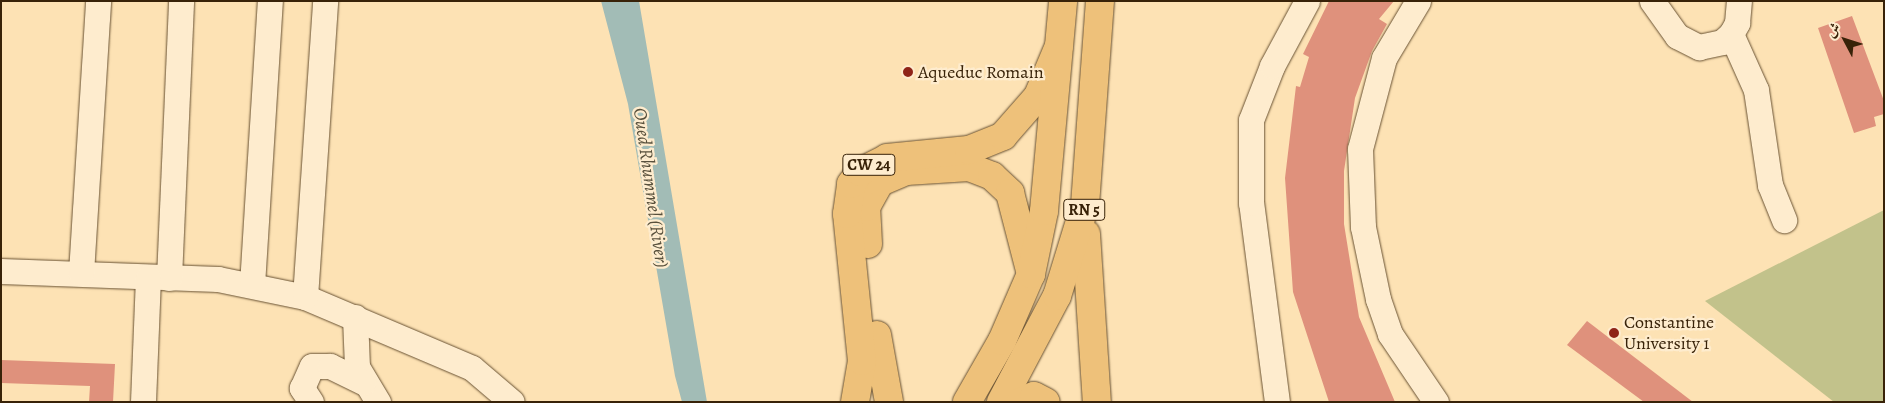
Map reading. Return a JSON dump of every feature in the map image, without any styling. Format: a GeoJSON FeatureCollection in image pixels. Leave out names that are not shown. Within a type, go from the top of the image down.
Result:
{"type":"FeatureCollection","features":[{"type":"Feature","properties":{"kind":"highway","name":"RN 5"},"geometry":{"type":"LineString","coordinates":[[969,399],[1002,341],[1031,274],[1044,211],[1063,1]]}},
{"type":"Feature","properties":{"kind":"highway","name":"RN 5"},"geometry":{"type":"LineString","coordinates":[[1002,402],[1057,296],[1085,205],[1100,1]]}},
{"type":"Feature","properties":{"kind":"highway","name":"CW 24"},"geometry":{"type":"LineString","coordinates":[[855,402],[862,361],[847,214],[851,184],[860,172],[879,160],[968,150],[1003,136],[1038,96],[1059,46]]}},
{"type":"Feature","properties":{"kind":"highway","name":"CW 24"},"geometry":{"type":"LineString","coordinates":[[889,402],[881,371],[866,222],[866,207],[880,182],[906,171],[957,167],[992,176],[1015,204],[1031,274]]}},
{"type":"Feature","properties":{"kind":"highway"},"geometry":{"type":"LineString","coordinates":[[1085,205],[1086,283],[1097,402]]}},
{"type":"Feature","properties":{"kind":"highway"},"geometry":{"type":"LineString","coordinates":[[1021,402],[1034,396],[1046,402]]}},
{"type":"Feature","properties":{"kind":"street"},"geometry":{"type":"LineString","coordinates":[[81,273],[98,1]]}},
{"type":"Feature","properties":{"kind":"street"},"geometry":{"type":"LineString","coordinates":[[143,402],[158,278],[181,1]]}},
{"type":"Feature","properties":{"kind":"street"},"geometry":{"type":"LineString","coordinates":[[252,285],[270,1]]}},
{"type":"Feature","properties":{"kind":"street"},"geometry":{"type":"LineString","coordinates":[[305,297],[325,1]]}},
{"type":"Feature","properties":{"kind":"street"},"geometry":{"type":"LineString","coordinates":[[1277,402],[1251,203],[1251,120],[1272,66],[1307,1]]}},
{"type":"Feature","properties":{"kind":"street"},"geometry":{"type":"LineString","coordinates":[[1418,1],[1384,58],[1360,149],[1364,227],[1378,299],[1390,334],[1436,402]]}},
{"type":"Feature","properties":{"kind":"street"},"geometry":{"type":"LineString","coordinates":[[1652,1],[1687,44],[1711,46],[1731,34],[1737,23],[1738,1]]}},
{"type":"Feature","properties":{"kind":"street"},"geometry":{"type":"LineString","coordinates":[[1731,34],[1756,90],[1770,185],[1784,220]]}},
{"type":"Feature","properties":{"kind":"street"},"geometry":{"type":"LineString","coordinates":[[1,271],[81,273],[252,285],[305,297],[472,368],[512,402]]}},
{"type":"Feature","properties":{"kind":"street"},"geometry":{"type":"LineString","coordinates":[[355,317],[354,351],[363,382],[378,402]]}},
{"type":"Feature","properties":{"kind":"street"},"geometry":{"type":"LineString","coordinates":[[311,402],[302,388],[312,366],[330,366],[363,382]]}},
{"type":"Feature","properties":{"kind":"green space"},"geometry":{"type":"Polygon","coordinates":[[[1884,210],[1884,402],[1834,402],[1705,301],[1884,210]]]}},
{"type":"Feature","properties":{"kind":"water","name":"Oued Rhummel (River)"},"geometry":{"type":"Polygon","coordinates":[[[601,1],[639,1],[707,402],[682,402],[675,376],[628,104],[601,1]]]}},
{"type":"Feature","properties":{"kind":"building"},"geometry":{"type":"Polygon","coordinates":[[[1329,1],[1394,1],[1379,19],[1387,24],[1372,51],[1355,98],[1344,171],[1344,224],[1359,317],[1395,402],[1329,402],[1293,292],[1285,178],[1296,86],[1300,87],[1309,57],[1303,54],[1329,1]]]}},
{"type":"Feature","properties":{"kind":"building"},"geometry":{"type":"Polygon","coordinates":[[[1852,16],[1884,101],[1884,114],[1874,117],[1876,126],[1854,133],[1818,28],[1852,16]]]}},
{"type":"Feature","properties":{"kind":"building"},"geometry":{"type":"Polygon","coordinates":[[[1587,321],[1693,402],[1644,402],[1567,345],[1587,321]]]}},
{"type":"Feature","properties":{"kind":"building"},"geometry":{"type":"Polygon","coordinates":[[[1,360],[115,364],[113,402],[89,402],[90,386],[1,383],[1,360]]]}},
{"type":"Feature","properties":{"kind":"place","name":"Aqueduc Romain"},"geometry":{"type":"Point","coordinates":[908,72]}},
{"type":"Feature","properties":{"kind":"place","name":"Constantine University 1"},"geometry":{"type":"Point","coordinates":[1614,333]}}]}
